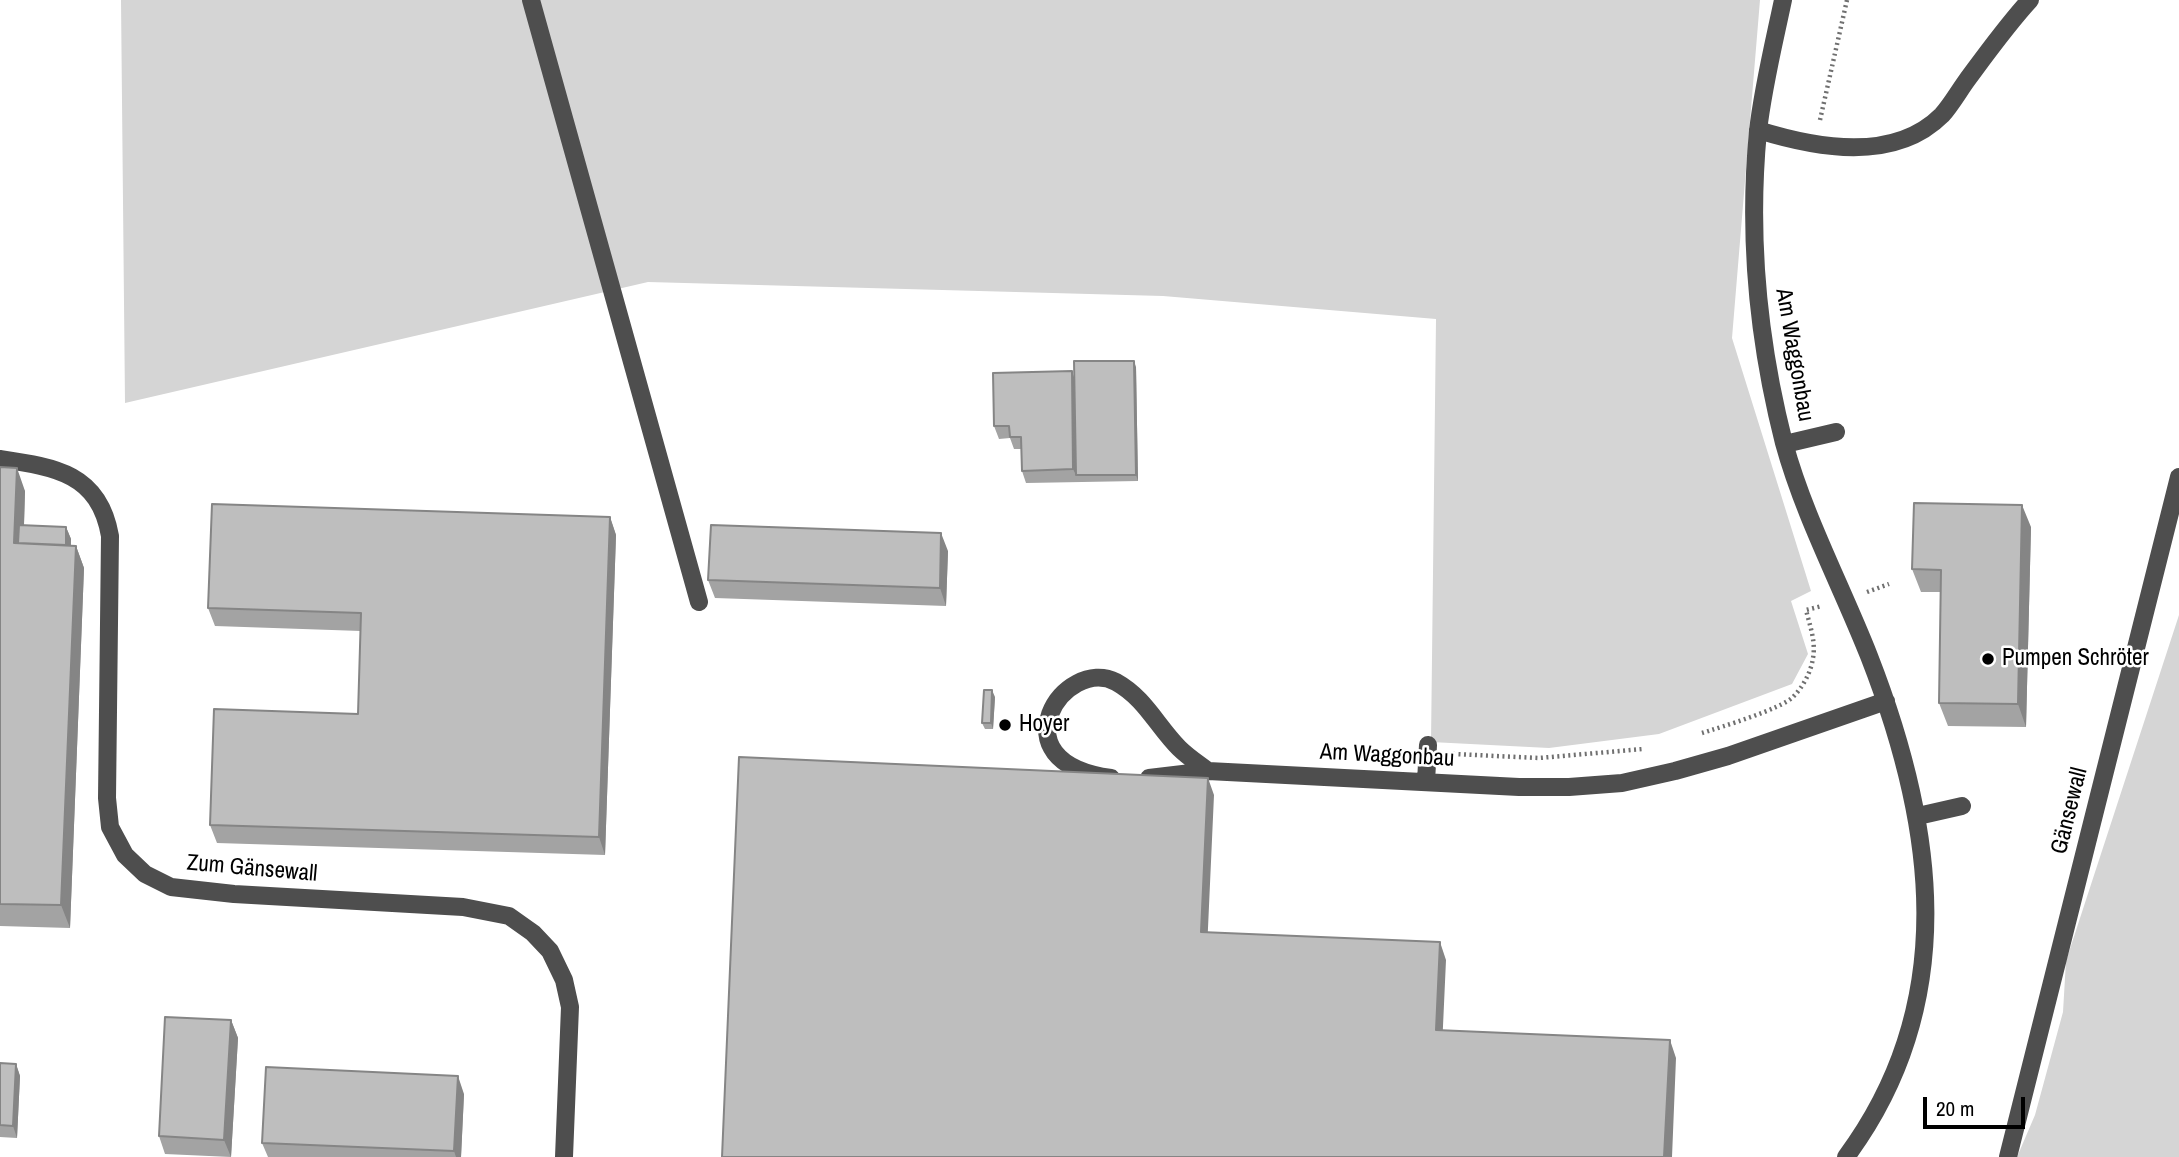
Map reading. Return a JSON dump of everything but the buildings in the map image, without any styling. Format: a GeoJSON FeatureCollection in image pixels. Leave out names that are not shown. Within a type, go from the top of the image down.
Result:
{"type":"FeatureCollection","features":[{"type":"Feature","properties":{"kind":"street"},"geometry":{"type":"LineString","coordinates":[[531,0],[699,602]]}},
{"type":"Feature","properties":{"kind":"street","name":"Am Waggonbau"},"geometry":{"type":"LineString","coordinates":[[1783,0],[1758,130],[1754,209],[1754,260],[1766,351],[1785,444],[1798,486],[1886,701],[1909,777],[1923,857],[1926,908],[1925,945],[1915,1007],[1895,1075],[1864,1133],[1846,1157]]}},
{"type":"Feature","properties":{"kind":"street"},"geometry":{"type":"LineString","coordinates":[[1758,130],[1815,144],[1865,147],[1893,144],[1917,132],[1941,115],[2011,20],[2030,0]]}},
{"type":"Feature","properties":{"kind":"street"},"geometry":{"type":"LineString","coordinates":[[1785,444],[1836,432]]}},
{"type":"Feature","properties":{"kind":"street","name":"Zum Gänsewall"},"geometry":{"type":"LineString","coordinates":[[0,459],[39,465],[68,474],[90,490],[106,515],[110,536],[107,797],[110,827],[125,855],[145,874],[171,887],[234,894],[463,908],[509,916],[533,933],[550,951],[564,979],[570,1007],[564,1157]]}},
{"type":"Feature","properties":{"kind":"street","name":"Gänsewall"},"geometry":{"type":"LineString","coordinates":[[2008,1157],[2179,477]]}},
{"type":"Feature","properties":{"kind":"street","name":"Am Waggonbau"},"geometry":{"type":"LineString","coordinates":[[1208,771],[1179,748],[1142,702],[1113,680],[1095,677],[1066,690],[1047,721],[1046,734],[1051,749],[1060,761],[1074,769],[1104,777],[1131,780],[1208,771],[1519,787],[1569,787],[1622,783],[1675,771],[1728,756],[1886,701]]}},
{"type":"Feature","properties":{"kind":"street"},"geometry":{"type":"LineString","coordinates":[[1426,782],[1427,749]]}},
{"type":"Feature","properties":{"kind":"street"},"geometry":{"type":"LineString","coordinates":[[1917,816],[1962,806]]}},
{"type":"Feature","properties":{"kind":"path"},"geometry":{"type":"LineString","coordinates":[[1815,144],[1847,0]]}},
{"type":"Feature","properties":{"kind":"path"},"geometry":{"type":"LineString","coordinates":[[1697,735],[1746,719],[1792,698],[1807,677],[1813,659],[1814,639],[1806,610],[1846,600],[1889,584]]}},
{"type":"Feature","properties":{"kind":"path"},"geometry":{"type":"LineString","coordinates":[[1427,749],[1539,758],[1647,749]]}},
{"type":"Feature","properties":{"kind":"shaded area"},"geometry":{"type":"Polygon","coordinates":[[[121,0],[1760,0],[1732,338],[1811,591],[1791,601],[1808,654],[1792,684],[1659,734],[1549,748],[1431,742],[1436,319],[1163,296],[648,282],[125,403],[121,0]]]}},
{"type":"Feature","properties":{"kind":"shaded area"},"geometry":{"type":"Polygon","coordinates":[[[2179,615],[2179,1157],[2017,1157],[2035,1115],[2063,1012],[2066,961],[2179,615]]]}},
{"type":"Feature","properties":{"kind":"place","name":"Pumpen Schröter"},"geometry":{"type":"Point","coordinates":[1988,659]}},
{"type":"Feature","properties":{"kind":"place","name":"Hoyer"},"geometry":{"type":"Point","coordinates":[1005,725]}}]}
